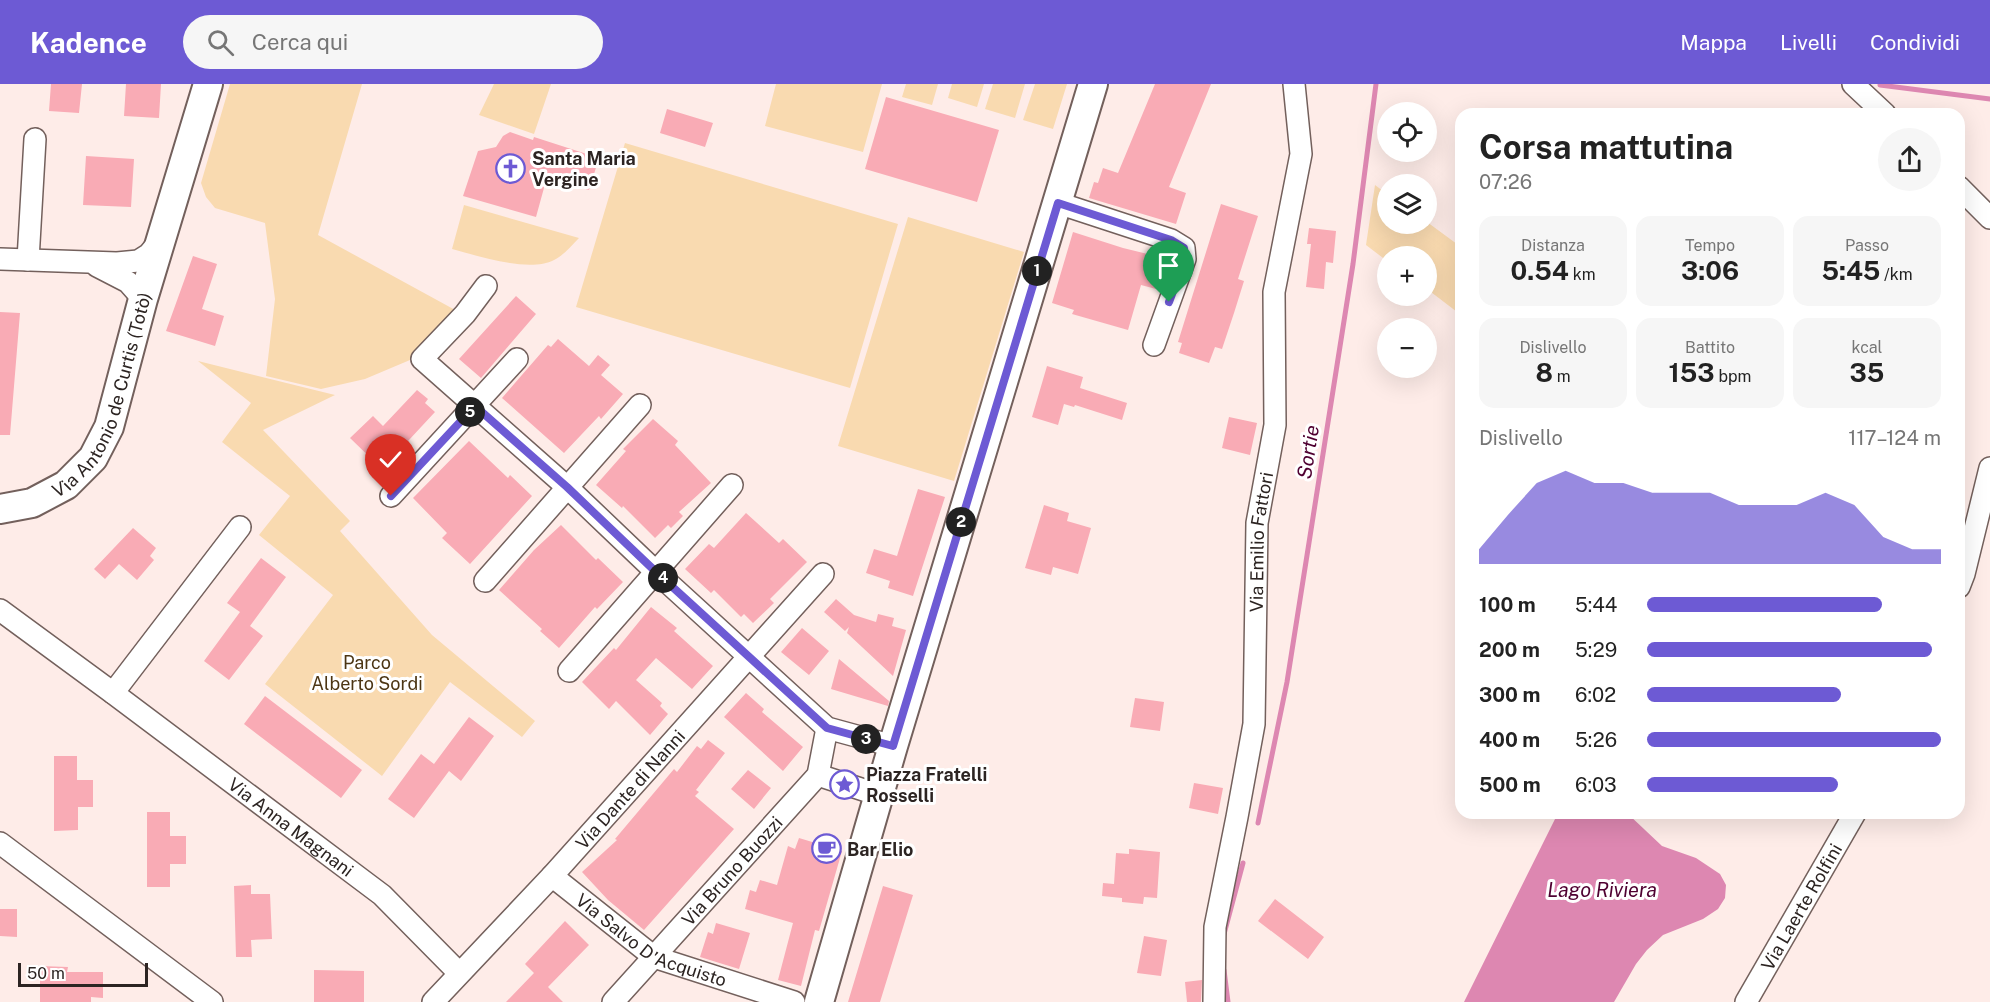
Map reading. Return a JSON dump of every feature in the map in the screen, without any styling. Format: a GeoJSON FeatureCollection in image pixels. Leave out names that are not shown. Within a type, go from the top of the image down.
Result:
{"type":"FeatureCollection","features":[{"type":"Feature","properties":{"kind":"street","name":"Via Antonio de Curtis (Totò)"},"geometry":{"type":"LineString","coordinates":[[0,509],[32,503],[66,485],[93,458],[109,427],[145,291],[208,84]]}},
{"type":"Feature","properties":{"kind":"street"},"geometry":{"type":"LineString","coordinates":[[819,1002],[893,746],[1093,84]]}},
{"type":"Feature","properties":{"kind":"street","name":"Via Emilio Fattori"},"geometry":{"type":"LineString","coordinates":[[1214,1002],[1215,927],[1254,724],[1257,523],[1275,425],[1274,292],[1301,154],[1294,84]]}},
{"type":"Feature","properties":{"kind":"street"},"geometry":{"type":"LineString","coordinates":[[1853,84],[1879,108]]}},
{"type":"Feature","properties":{"kind":"street"},"geometry":{"type":"LineString","coordinates":[[28,260],[35,139]]}},
{"type":"Feature","properties":{"kind":"street"},"geometry":{"type":"LineString","coordinates":[[1965,193],[1990,218]]}},
{"type":"Feature","properties":{"kind":"street"},"geometry":{"type":"LineString","coordinates":[[1058,203],[1171,240],[1184,248],[1185,259],[1154,345]]}},
{"type":"Feature","properties":{"kind":"street"},"geometry":{"type":"LineString","coordinates":[[0,259],[117,263],[138,261],[149,254],[161,240]]}},
{"type":"Feature","properties":{"kind":"street"},"geometry":{"type":"LineString","coordinates":[[85,262],[107,270],[145,291]]}},
{"type":"Feature","properties":{"kind":"street"},"geometry":{"type":"LineString","coordinates":[[117,263],[134,272],[145,291]]}},
{"type":"Feature","properties":{"kind":"street"},"geometry":{"type":"LineString","coordinates":[[486,286],[465,314],[422,359],[567,487],[827,728],[893,746]]}},
{"type":"Feature","properties":{"kind":"street"},"geometry":{"type":"LineString","coordinates":[[391,496],[518,359]]}},
{"type":"Feature","properties":{"kind":"street"},"geometry":{"type":"LineString","coordinates":[[485,580],[639,405]]}},
{"type":"Feature","properties":{"kind":"street"},"geometry":{"type":"LineString","coordinates":[[1965,570],[1990,468]]}},
{"type":"Feature","properties":{"kind":"street"},"geometry":{"type":"LineString","coordinates":[[569,671],[732,485]]}},
{"type":"Feature","properties":{"kind":"street"},"geometry":{"type":"LineString","coordinates":[[113,693],[240,527]]}},
{"type":"Feature","properties":{"kind":"street","name":"Via Dante di Nanni"},"geometry":{"type":"LineString","coordinates":[[433,1002],[552,876],[823,574]]}},
{"type":"Feature","properties":{"kind":"street","name":"Via Anna Magnani"},"geometry":{"type":"LineString","coordinates":[[0,610],[382,895],[459,973]]}},
{"type":"Feature","properties":{"kind":"street"},"geometry":{"type":"LineString","coordinates":[[827,728],[818,775],[879,795]]}},
{"type":"Feature","properties":{"kind":"street","name":"Via Bruno Buozzi"},"geometry":{"type":"LineString","coordinates":[[613,1002],[818,775]]}},
{"type":"Feature","properties":{"kind":"street","name":"Via Laerte Rolfini"},"geometry":{"type":"LineString","coordinates":[[1746,1002],[1852,819]]}},
{"type":"Feature","properties":{"kind":"street"},"geometry":{"type":"LineString","coordinates":[[0,843],[212,1002]]}},
{"type":"Feature","properties":{"kind":"street","name":"Via Salvo D'Acquisto"},"geometry":{"type":"LineString","coordinates":[[552,876],[654,957],[794,1002]]}},
{"type":"Feature","properties":{"kind":"green space"},"geometry":{"type":"Polygon","coordinates":[[[230,84],[362,84],[318,235],[457,311],[410,360],[365,379],[321,389],[266,376],[275,299],[265,223],[215,208],[206,197],[201,183],[230,84]]]}},
{"type":"Feature","properties":{"kind":"green space"},"geometry":{"type":"Polygon","coordinates":[[[494,84],[551,84],[534,134],[479,115],[494,84]]]}},
{"type":"Feature","properties":{"kind":"green space"},"geometry":{"type":"Polygon","coordinates":[[[776,84],[882,84],[863,152],[765,126],[776,84]]]}},
{"type":"Feature","properties":{"kind":"green space"},"geometry":{"type":"Polygon","coordinates":[[[906,84],[938,84],[932,105],[902,97],[906,84]]]}},
{"type":"Feature","properties":{"kind":"green space"},"geometry":{"type":"Polygon","coordinates":[[[952,84],[984,84],[977,107],[948,98],[952,84]]]}},
{"type":"Feature","properties":{"kind":"green space"},"geometry":{"type":"Polygon","coordinates":[[[993,84],[1025,84],[1015,118],[985,109],[993,84]]]}},
{"type":"Feature","properties":{"kind":"green space"},"geometry":{"type":"Polygon","coordinates":[[[1035,84],[1067,84],[1053,129],[1023,120],[1035,84]]]}},
{"type":"Feature","properties":{"kind":"green space"},"geometry":{"type":"Polygon","coordinates":[[[625,143],[898,224],[850,388],[576,307],[625,143]]]}},
{"type":"Feature","properties":{"kind":"green space"},"geometry":{"type":"Polygon","coordinates":[[[1375,185],[1377,186],[1377,234],[1437,234],[1437,229],[1455,243],[1455,310],[1437,297],[1437,246],[1377,246],[1377,253],[1366,245],[1375,185]]]}},
{"type":"Feature","properties":{"kind":"green space"},"geometry":{"type":"Polygon","coordinates":[[[464,205],[579,238],[564,253],[544,264],[503,262],[452,249],[464,205]]]}},
{"type":"Feature","properties":{"kind":"green space"},"geometry":{"type":"Polygon","coordinates":[[[908,217],[1024,252],[954,481],[838,446],[908,217]]]}},
{"type":"Feature","properties":{"kind":"green space","name":"Parco Alberto Sordi"},"geometry":{"type":"Polygon","coordinates":[[[198,361],[335,395],[263,430],[350,521],[340,531],[432,635],[535,721],[522,737],[450,682],[382,776],[265,684],[333,595],[259,535],[290,496],[222,442],[251,403],[198,361]]]}},
{"type":"Feature","properties":{"kind":"water","name":"Lago Riviera"},"geometry":{"type":"Polygon","coordinates":[[[1555,819],[1633,819],[1662,846],[1696,858],[1720,874],[1726,885],[1725,898],[1718,909],[1703,919],[1663,935],[1647,950],[1614,1002],[1464,1002],[1555,819]]]}},
{"type":"Feature","properties":{"kind":"building"},"geometry":{"type":"Polygon","coordinates":[[[51,84],[82,84],[79,113],[49,111],[51,84]]]}},
{"type":"Feature","properties":{"kind":"building"},"geometry":{"type":"Polygon","coordinates":[[[126,84],[161,84],[159,118],[124,116],[126,84]]]}},
{"type":"Feature","properties":{"kind":"building"},"geometry":{"type":"Polygon","coordinates":[[[1155,84],[1211,84],[1169,187],[1186,193],[1176,224],[1089,198],[1094,182],[1098,183],[1103,168],[1118,173],[1155,84]]]}},
{"type":"Feature","properties":{"kind":"building"},"geometry":{"type":"Polygon","coordinates":[[[886,97],[999,130],[977,202],[865,169],[886,97]]]}},
{"type":"Feature","properties":{"kind":"building"},"geometry":{"type":"Polygon","coordinates":[[[667,109],[713,123],[705,147],[660,133],[667,109]]]}},
{"type":"Feature","properties":{"kind":"building","name":"Santa Maria Vergine"},"geometry":{"type":"Polygon","coordinates":[[[510,132],[533,140],[534,137],[599,158],[589,190],[547,177],[536,217],[463,196],[478,151],[496,147],[503,136],[510,132]]]}},
{"type":"Feature","properties":{"kind":"building"},"geometry":{"type":"Polygon","coordinates":[[[86,156],[134,159],[131,207],[83,205],[86,156]]]}},
{"type":"Feature","properties":{"kind":"building"},"geometry":{"type":"Polygon","coordinates":[[[1221,204],[1258,216],[1238,279],[1244,281],[1222,349],[1215,347],[1209,363],[1179,353],[1182,343],[1178,342],[1221,204]]]}},
{"type":"Feature","properties":{"kind":"building"},"geometry":{"type":"Polygon","coordinates":[[[1309,228],[1336,231],[1333,263],[1326,262],[1324,289],[1306,287],[1311,244],[1307,244],[1309,228]]]}},
{"type":"Feature","properties":{"kind":"building"},"geometry":{"type":"Polygon","coordinates":[[[1073,232],[1164,258],[1156,289],[1141,285],[1128,330],[1072,314],[1074,310],[1052,303],[1073,232]]]}},
{"type":"Feature","properties":{"kind":"building"},"geometry":{"type":"Polygon","coordinates":[[[193,256],[217,264],[202,309],[224,316],[215,346],[166,331],[193,256]]]}},
{"type":"Feature","properties":{"kind":"building"},"geometry":{"type":"Polygon","coordinates":[[[516,296],[536,314],[481,378],[459,359],[516,296]]]}},
{"type":"Feature","properties":{"kind":"building"},"geometry":{"type":"Polygon","coordinates":[[[0,312],[20,313],[10,435],[0,435],[0,312]]]}},
{"type":"Feature","properties":{"kind":"building"},"geometry":{"type":"Polygon","coordinates":[[[558,339],[589,366],[598,355],[610,365],[601,375],[623,394],[601,419],[599,416],[564,453],[502,398],[548,345],[551,347],[558,339]]]}},
{"type":"Feature","properties":{"kind":"building"},"geometry":{"type":"Polygon","coordinates":[[[1047,366],[1083,377],[1080,388],[1127,403],[1122,420],[1075,405],[1074,407],[1064,404],[1058,425],[1032,417],[1047,366]]]}},
{"type":"Feature","properties":{"kind":"building"},"geometry":{"type":"Polygon","coordinates":[[[417,390],[428,399],[425,403],[435,412],[382,469],[350,438],[373,416],[383,426],[417,390]]]}},
{"type":"Feature","properties":{"kind":"building"},"geometry":{"type":"Polygon","coordinates":[[[1229,417],[1257,423],[1250,455],[1222,448],[1229,417]]]}},
{"type":"Feature","properties":{"kind":"building"},"geometry":{"type":"Polygon","coordinates":[[[653,419],[678,441],[675,445],[711,483],[679,512],[683,516],[671,528],[668,525],[655,538],[623,506],[622,508],[596,485],[626,451],[623,449],[653,419]]]}},
{"type":"Feature","properties":{"kind":"building"},"geometry":{"type":"Polygon","coordinates":[[[469,441],[508,478],[510,475],[532,496],[470,564],[442,538],[447,533],[413,498],[469,441]]]}},
{"type":"Feature","properties":{"kind":"building"},"geometry":{"type":"Polygon","coordinates":[[[918,489],[945,497],[913,596],[888,588],[890,581],[866,573],[874,549],[897,556],[918,489]]]}},
{"type":"Feature","properties":{"kind":"building"},"geometry":{"type":"Polygon","coordinates":[[[1044,505],[1069,513],[1067,521],[1091,528],[1078,574],[1053,567],[1051,575],[1025,568],[1044,505]]]}},
{"type":"Feature","properties":{"kind":"building"},"geometry":{"type":"Polygon","coordinates":[[[746,513],[779,543],[783,539],[807,562],[770,599],[774,603],[753,623],[744,614],[741,617],[714,590],[711,593],[685,569],[709,544],[714,548],[746,513]]]}},
{"type":"Feature","properties":{"kind":"building"},"geometry":{"type":"Polygon","coordinates":[[[561,525],[596,560],[598,558],[623,582],[597,609],[595,607],[559,648],[540,631],[542,629],[499,590],[534,550],[561,525]]]}},
{"type":"Feature","properties":{"kind":"building"},"geometry":{"type":"Polygon","coordinates":[[[133,528],[156,548],[150,556],[154,560],[137,580],[119,564],[105,579],[94,569],[133,528]]]}},
{"type":"Feature","properties":{"kind":"building"},"geometry":{"type":"Polygon","coordinates":[[[261,558],[286,577],[250,626],[263,636],[229,680],[204,661],[240,612],[227,603],[261,558]]]}},
{"type":"Feature","properties":{"kind":"building"},"geometry":{"type":"Polygon","coordinates":[[[836,599],[854,615],[876,622],[878,614],[894,618],[892,626],[906,630],[893,676],[847,633],[849,627],[845,631],[824,612],[836,599]]]}},
{"type":"Feature","properties":{"kind":"building"},"geometry":{"type":"Polygon","coordinates":[[[651,607],[677,628],[674,631],[713,666],[692,689],[656,658],[636,680],[662,703],[660,706],[668,714],[650,735],[616,701],[609,709],[582,682],[614,648],[616,650],[651,607]]]}},
{"type":"Feature","properties":{"kind":"building"},"geometry":{"type":"Polygon","coordinates":[[[802,628],[829,651],[809,675],[781,652],[802,628]]]}},
{"type":"Feature","properties":{"kind":"building"},"geometry":{"type":"Polygon","coordinates":[[[839,659],[889,701],[888,706],[831,689],[839,659]]]}},
{"type":"Feature","properties":{"kind":"building"},"geometry":{"type":"Polygon","coordinates":[[[746,693],[764,709],[762,712],[803,747],[783,771],[724,717],[746,693]]]}},
{"type":"Feature","properties":{"kind":"building"},"geometry":{"type":"Polygon","coordinates":[[[265,696],[362,770],[341,798],[244,724],[265,696]]]}},
{"type":"Feature","properties":{"kind":"building"},"geometry":{"type":"Polygon","coordinates":[[[1135,698],[1164,702],[1160,731],[1130,727],[1135,698]]]}},
{"type":"Feature","properties":{"kind":"building"},"geometry":{"type":"Polygon","coordinates":[[[469,717],[494,736],[461,781],[449,771],[414,818],[388,799],[421,754],[434,764],[469,717]]]}},
{"type":"Feature","properties":{"kind":"building"},"geometry":{"type":"Polygon","coordinates":[[[708,740],[725,753],[696,790],[699,792],[695,796],[734,829],[644,930],[608,900],[582,872],[617,840],[615,839],[674,769],[677,772],[697,746],[701,749],[708,740]]]}},
{"type":"Feature","properties":{"kind":"building"},"geometry":{"type":"Polygon","coordinates":[[[54,756],[77,756],[77,780],[93,780],[93,807],[78,807],[78,830],[54,831],[54,756]]]}},
{"type":"Feature","properties":{"kind":"building"},"geometry":{"type":"Polygon","coordinates":[[[748,770],[771,788],[754,809],[731,789],[748,770]]]}},
{"type":"Feature","properties":{"kind":"building"},"geometry":{"type":"Polygon","coordinates":[[[1194,783],[1223,788],[1218,814],[1189,808],[1194,783]]]}},
{"type":"Feature","properties":{"kind":"building"},"geometry":{"type":"Polygon","coordinates":[[[147,812],[170,812],[170,836],[186,836],[186,864],[170,864],[170,887],[147,887],[147,812]]]}},
{"type":"Feature","properties":{"kind":"building"},"geometry":{"type":"Polygon","coordinates":[[[799,838],[842,851],[819,931],[815,930],[801,986],[778,980],[793,923],[745,909],[750,890],[756,892],[760,880],[777,885],[788,846],[795,849],[799,838]]]}},
{"type":"Feature","properties":{"kind":"building"},"geometry":{"type":"Polygon","coordinates":[[[1129,849],[1160,852],[1157,898],[1144,897],[1143,904],[1122,902],[1122,898],[1102,896],[1103,883],[1114,884],[1116,853],[1129,854],[1129,849]]]}},
{"type":"Feature","properties":{"kind":"building"},"geometry":{"type":"Polygon","coordinates":[[[251,885],[251,894],[270,894],[272,939],[251,940],[252,957],[236,957],[234,886],[251,885]]]}},
{"type":"Feature","properties":{"kind":"building"},"geometry":{"type":"Polygon","coordinates":[[[883,886],[913,895],[880,1002],[848,1002],[883,886]]]}},
{"type":"Feature","properties":{"kind":"building"},"geometry":{"type":"Polygon","coordinates":[[[1275,899],[1324,937],[1308,959],[1258,921],[1275,899]]]}},
{"type":"Feature","properties":{"kind":"building"},"geometry":{"type":"Polygon","coordinates":[[[0,909],[17,909],[17,937],[0,936],[0,909]]]}},
{"type":"Feature","properties":{"kind":"building"},"geometry":{"type":"Polygon","coordinates":[[[565,921],[589,945],[548,987],[563,1002],[506,1002],[534,973],[525,964],[565,921]]]}},
{"type":"Feature","properties":{"kind":"building"},"geometry":{"type":"Polygon","coordinates":[[[716,923],[750,933],[739,969],[700,957],[708,932],[713,934],[716,923]]]}},
{"type":"Feature","properties":{"kind":"building"},"geometry":{"type":"Polygon","coordinates":[[[1144,936],[1167,940],[1161,976],[1137,973],[1144,936]]]}},
{"type":"Feature","properties":{"kind":"building"},"geometry":{"type":"Polygon","coordinates":[[[40,966],[68,967],[67,972],[103,972],[103,998],[91,997],[91,1002],[40,1002],[40,966]]]}},
{"type":"Feature","properties":{"kind":"building"},"geometry":{"type":"Polygon","coordinates":[[[314,970],[364,971],[364,1002],[314,1002],[314,970]]]}},
{"type":"Feature","properties":{"kind":"building"},"geometry":{"type":"Polygon","coordinates":[[[1202,980],[1201,1002],[1187,1002],[1185,982],[1202,980]]]}},
{"type":"Feature","properties":{"kind":"waterway","name":"Sortie"},"geometry":{"type":"LineString","coordinates":[[1258,823],[1287,682],[1353,264],[1376,84]]}},
{"type":"Feature","properties":{"kind":"waterway","name":"Sortie"},"geometry":{"type":"LineString","coordinates":[[1880,85],[1990,99]]}},
{"type":"Feature","properties":{"kind":"waterway","name":"Sortie"},"geometry":{"type":"LineString","coordinates":[[1224,934],[1243,863]]}},
{"type":"Feature","properties":{"kind":"waterway","name":"Sortie"},"geometry":{"type":"LineString","coordinates":[[1224,970],[1228,1002]]}},
{"type":"Feature","properties":{"kind":"place","name":"Santa Maria Vergine"},"geometry":{"type":"Point","coordinates":[511,168]}},
{"type":"Feature","properties":{"kind":"place","name":"Piazza Fratelli Rosselli"},"geometry":{"type":"Point","coordinates":[845,784]}},
{"type":"Feature","properties":{"kind":"place","name":"Bar Elio"},"geometry":{"type":"Point","coordinates":[826,849]}},
{"type":"Feature","properties":{"kind":"route"},"geometry":{"type":"LineString","coordinates":[[391,496],[475,406],[567,487],[827,728],[893,746],[1058,203],[1171,240],[1184,248],[1185,259],[1169,302]]}}]}
